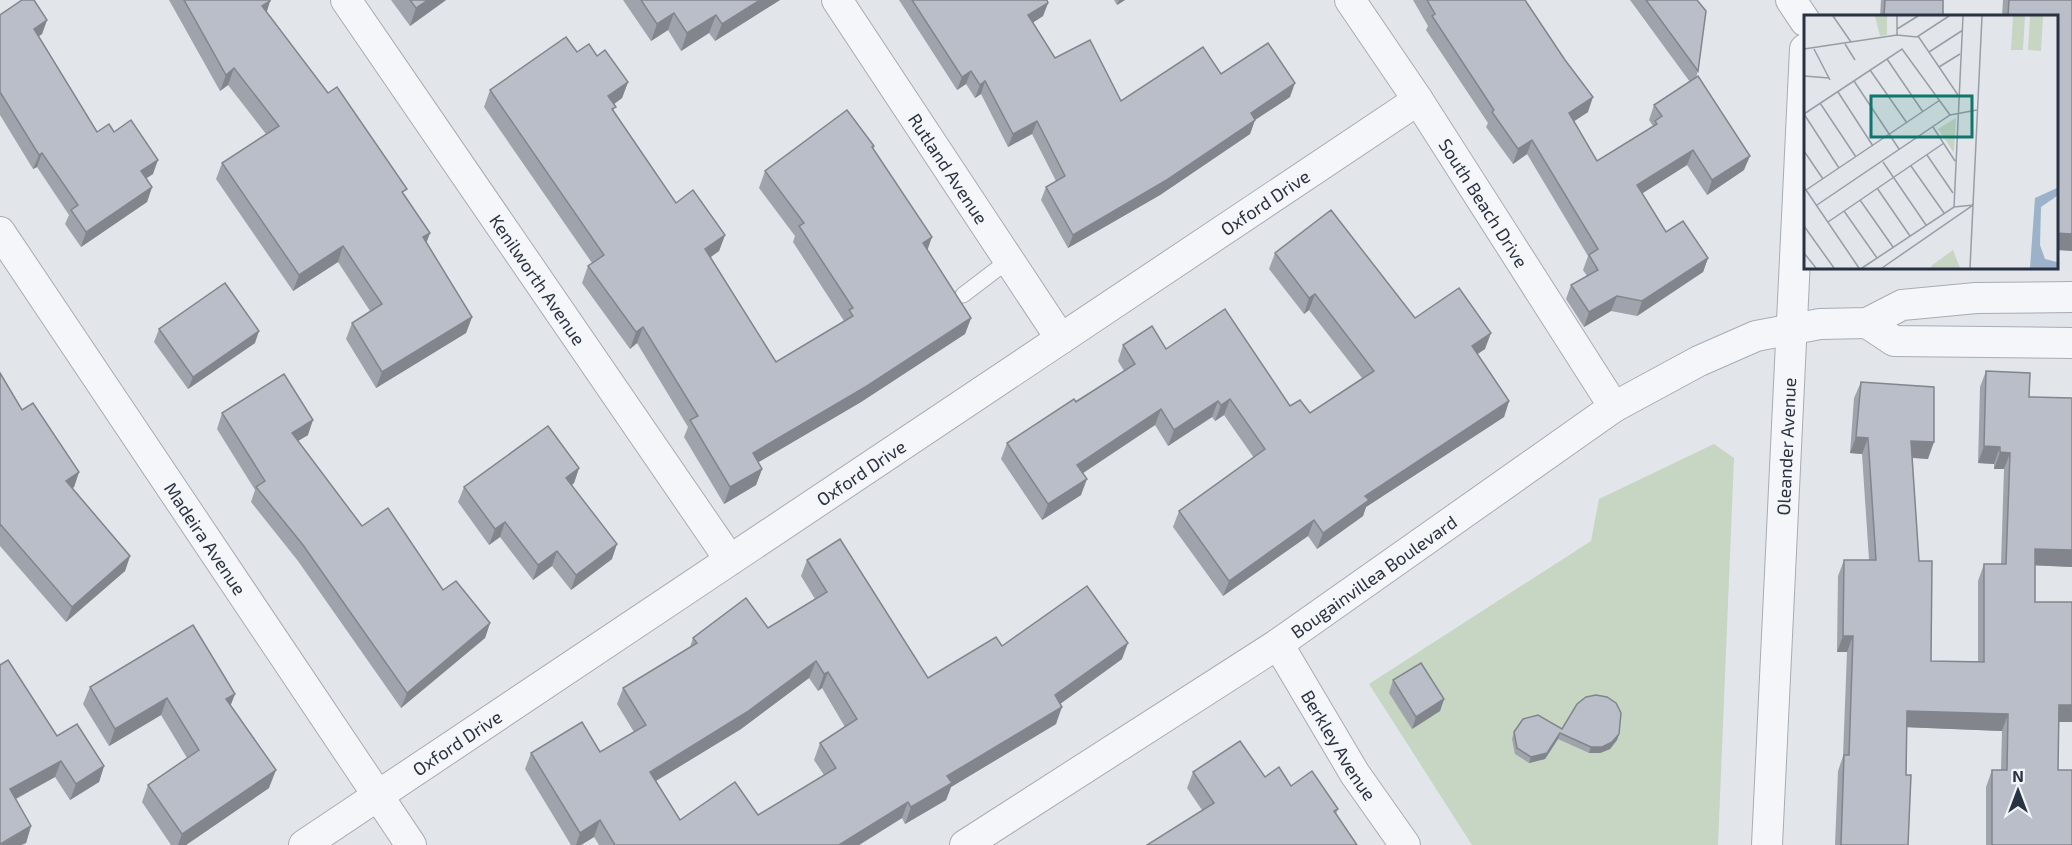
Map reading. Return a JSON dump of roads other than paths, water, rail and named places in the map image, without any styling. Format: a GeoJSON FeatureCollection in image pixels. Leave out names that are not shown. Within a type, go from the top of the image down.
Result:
{"type":"FeatureCollection","features":[{"type":"Feature","properties":{"kind":"street","name":"Kenilworth Avenue"},"geometry":{"type":"LineString","coordinates":[[346,0],[730,560]]}},
{"type":"Feature","properties":{"kind":"street","name":"Rutland Avenue"},"geometry":{"type":"LineString","coordinates":[[837,0],[1061,339]]}},
{"type":"Feature","properties":{"kind":"street","name":"South Beach Drive"},"geometry":{"type":"LineString","coordinates":[[1350,0],[1418,100],[1614,407]]}},
{"type":"Feature","properties":{"kind":"street"},"geometry":{"type":"LineString","coordinates":[[1791,0],[1804,16]]}},
{"type":"Feature","properties":{"kind":"street"},"geometry":{"type":"LineString","coordinates":[[1806,15],[1807,0]]}},
{"type":"Feature","properties":{"kind":"street","name":"Oleander Avenue"},"geometry":{"type":"LineString","coordinates":[[1767,845],[1804,71]]}},
{"type":"Feature","properties":{"kind":"street","name":"Oxford Drive"},"geometry":{"type":"LineString","coordinates":[[304,845],[1418,100]]}},
{"type":"Feature","properties":{"kind":"street","name":"Madeira Avenue"},"geometry":{"type":"LineString","coordinates":[[0,232],[411,845]]}},
{"type":"Feature","properties":{"kind":"street"},"geometry":{"type":"LineString","coordinates":[[2072,297],[1976,298],[1902,305],[1867,323],[1894,341],[2072,343]]}},
{"type":"Feature","properties":{"kind":"street","name":"Bougainvillea Boulevard"},"geometry":{"type":"LineString","coordinates":[[965,845],[1278,644],[1614,407],[1699,361],[1756,336],[1820,324],[1867,323]]}},
{"type":"Feature","properties":{"kind":"street","name":"Berkley Avenue"},"geometry":{"type":"LineString","coordinates":[[1278,644],[1355,774],[1404,845]]}},
{"type":"Feature","properties":{"kind":"lane"},"geometry":{"type":"LineString","coordinates":[[963,295],[1009,260]]}}]}
